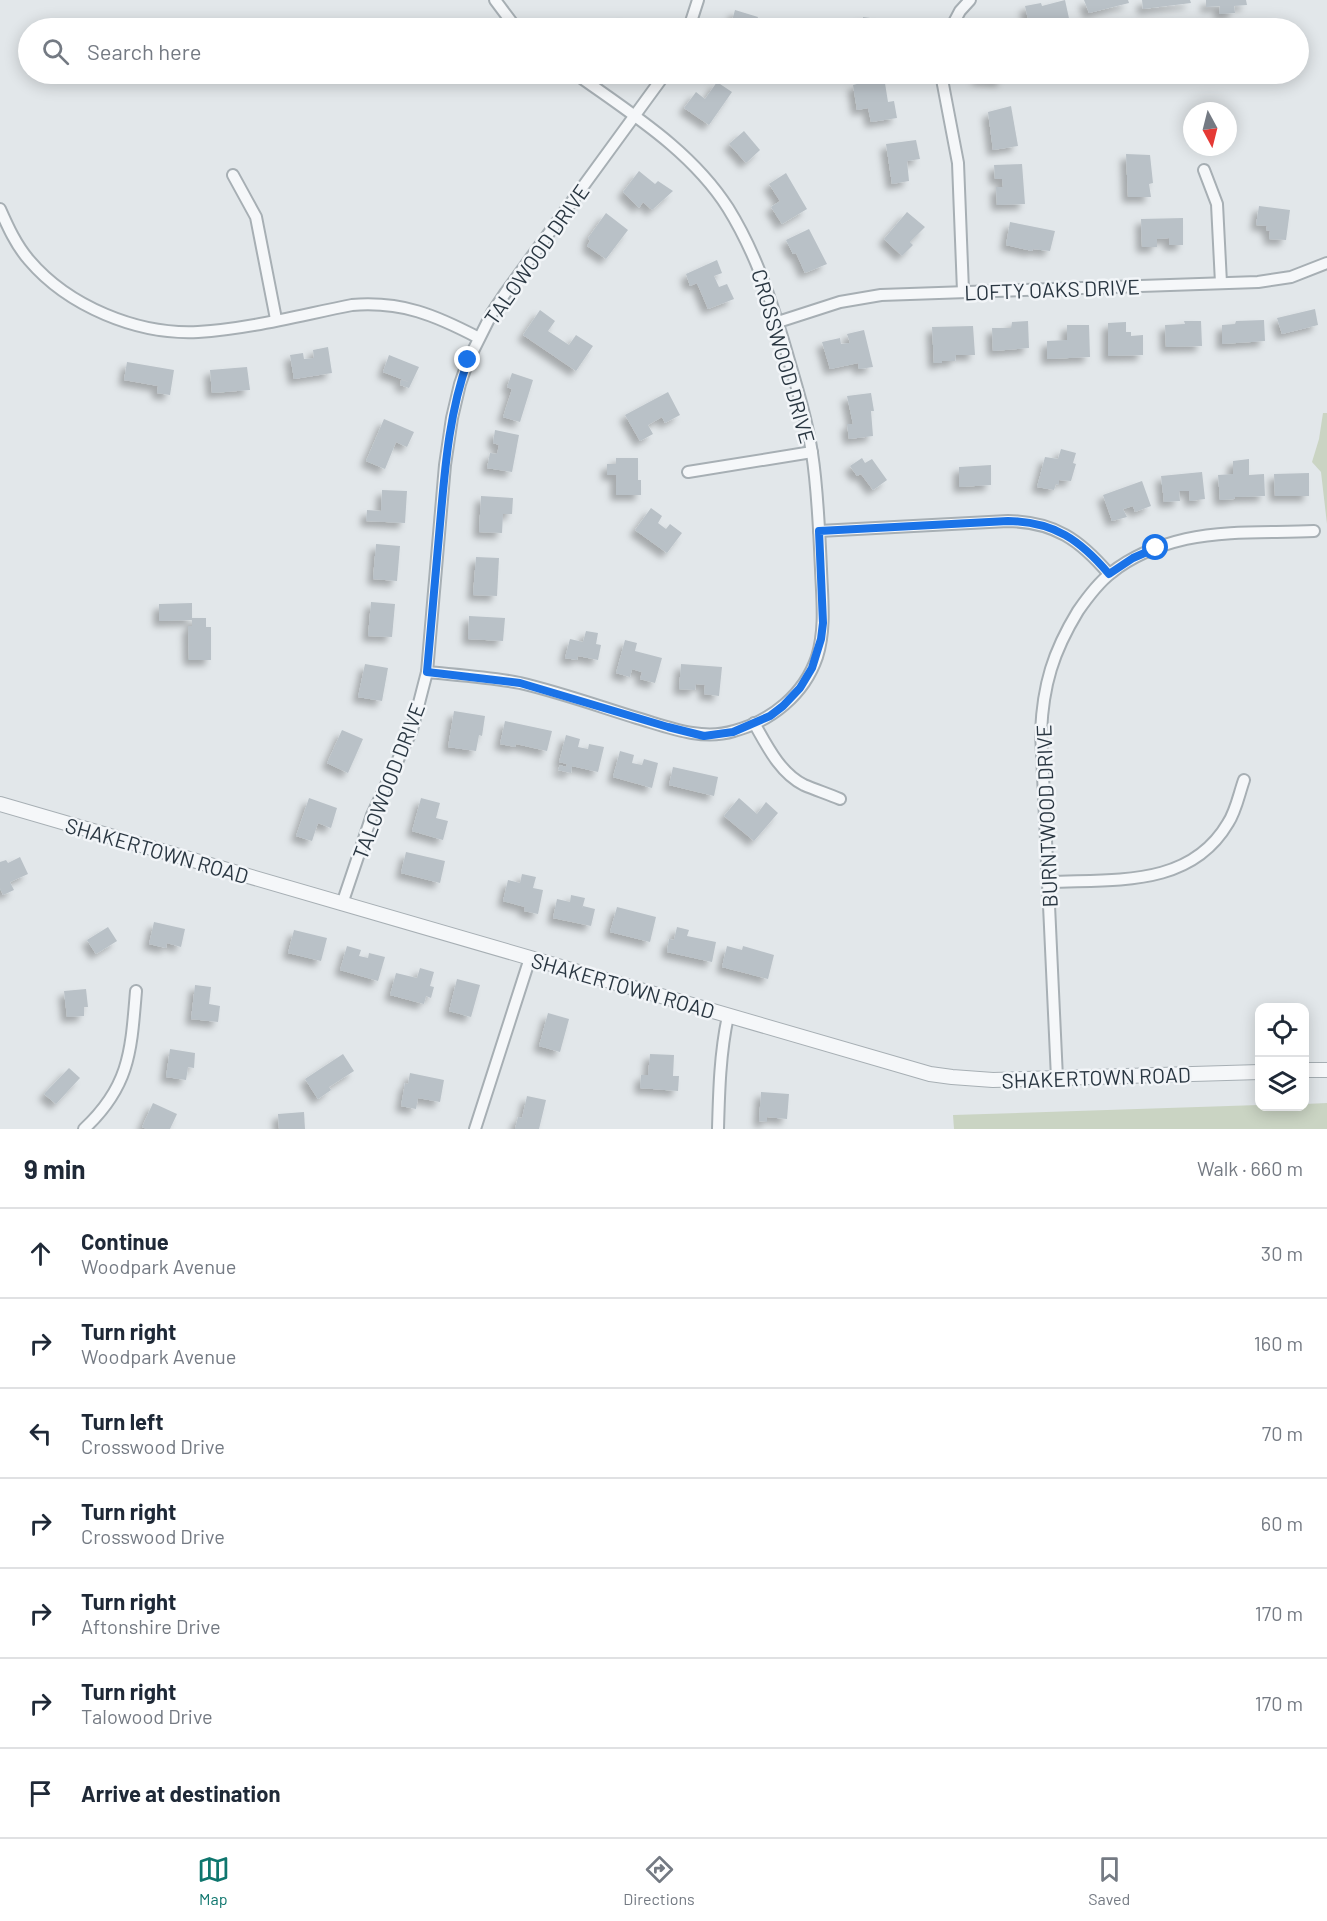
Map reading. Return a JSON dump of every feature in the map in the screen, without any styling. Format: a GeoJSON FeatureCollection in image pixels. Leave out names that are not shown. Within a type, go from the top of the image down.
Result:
{"type":"FeatureCollection","features":[{"type":"Feature","properties":{"kind":"street"},"geometry":{"type":"LineString","coordinates":[[495,0],[504,18]]}},
{"type":"Feature","properties":{"kind":"street"},"geometry":{"type":"LineString","coordinates":[[692,18],[698,0]]}},
{"type":"Feature","properties":{"kind":"street"},"geometry":{"type":"LineString","coordinates":[[957,18],[970,0]]}},
{"type":"Feature","properties":{"kind":"street","name":"CROSSWOOD DRIVE"},"geometry":{"type":"LineString","coordinates":[[427,672],[520,683],[704,736],[733,732],[770,716],[792,698],[807,678],[817,656],[823,623],[819,531],[812,452],[801,398],[778,322],[753,253],[726,206],[692,164],[669,142],[590,84]]}},
{"type":"Feature","properties":{"kind":"street","name":"TALOWOOD DRIVE"},"geometry":{"type":"LineString","coordinates":[[342,904],[372,815],[412,730],[427,672],[445,465],[460,384],[479,338],[506,292],[658,84]]}},
{"type":"Feature","properties":{"kind":"street"},"geometry":{"type":"LineString","coordinates":[[943,84],[958,163],[963,291]]}},
{"type":"Feature","properties":{"kind":"street"},"geometry":{"type":"LineString","coordinates":[[1204,170],[1217,204],[1221,283]]}},
{"type":"Feature","properties":{"kind":"street"},"geometry":{"type":"LineString","coordinates":[[233,175],[256,217],[276,319]]}},
{"type":"Feature","properties":{"kind":"street"},"geometry":{"type":"LineString","coordinates":[[0,208],[16,241],[29,261],[56,285],[70,296],[119,319],[146,327],[197,332],[369,304],[398,306],[430,314],[479,338]]}},
{"type":"Feature","properties":{"kind":"street","name":"LOFTY OAKS DRIVE"},"geometry":{"type":"LineString","coordinates":[[778,322],[818,308],[863,297],[963,291],[1275,280],[1303,273],[1327,263]]}},
{"type":"Feature","properties":{"kind":"street"},"geometry":{"type":"LineString","coordinates":[[688,472],[812,452]]}},
{"type":"Feature","properties":{"kind":"street"},"geometry":{"type":"LineString","coordinates":[[819,531],[1008,521],[1030,523],[1053,529],[1074,540],[1092,553],[1109,574]]}},
{"type":"Feature","properties":{"kind":"street","name":"BURNTWOOD DRIVE"},"geometry":{"type":"LineString","coordinates":[[1057,1078],[1041,732],[1045,686],[1057,649],[1086,599],[1109,574],[1133,558],[1186,539],[1215,535],[1314,531]]}},
{"type":"Feature","properties":{"kind":"street"},"geometry":{"type":"LineString","coordinates":[[754,723],[770,752],[788,772],[803,784],[840,799]]}},
{"type":"Feature","properties":{"kind":"street"},"geometry":{"type":"LineString","coordinates":[[1049,882],[1146,877],[1165,873],[1183,865],[1206,850],[1228,824],[1244,780]]}},
{"type":"Feature","properties":{"kind":"street","name":"SHAKERTOWN ROAD"},"geometry":{"type":"LineString","coordinates":[[0,804],[930,1074],[978,1080],[1255,1072]]}},
{"type":"Feature","properties":{"kind":"street"},"geometry":{"type":"LineString","coordinates":[[475,1129],[530,958]]}},
{"type":"Feature","properties":{"kind":"street"},"geometry":{"type":"LineString","coordinates":[[84,1129],[109,1102],[122,1077],[131,1047],[136,991]]}},
{"type":"Feature","properties":{"kind":"street"},"geometry":{"type":"LineString","coordinates":[[718,1129],[723,1041],[728,1016]]}},
{"type":"Feature","properties":{"kind":"street"},"geometry":{"type":"LineString","coordinates":[[1309,1070],[1327,1070]]}},
{"type":"Feature","properties":{"kind":"green space"},"geometry":{"type":"Polygon","coordinates":[[[1323,413],[1327,413],[1327,524],[1321,472],[1312,462],[1323,413]]]}},
{"type":"Feature","properties":{"kind":"green space"},"geometry":{"type":"Polygon","coordinates":[[[1327,1103],[1327,1129],[954,1129],[953,1115],[1255,1105],[1255,1111],[1309,1111],[1309,1104],[1327,1103]]]}},
{"type":"Feature","properties":{"kind":"building"},"geometry":{"type":"Polygon","coordinates":[[[1065,0],[1069,18],[1028,18],[1025,6],[1041,3],[1042,6],[1065,0]]]}},
{"type":"Feature","properties":{"kind":"building"},"geometry":{"type":"Polygon","coordinates":[[[1084,0],[1128,0],[1129,3],[1089,13],[1084,0]]]}},
{"type":"Feature","properties":{"kind":"building"},"geometry":{"type":"Polygon","coordinates":[[[1142,0],[1190,0],[1191,3],[1143,9],[1142,0]]]}},
{"type":"Feature","properties":{"kind":"building"},"geometry":{"type":"Polygon","coordinates":[[[1206,0],[1246,0],[1247,5],[1234,6],[1235,13],[1219,14],[1220,6],[1206,7],[1206,0]]]}},
{"type":"Feature","properties":{"kind":"building"},"geometry":{"type":"Polygon","coordinates":[[[735,10],[758,17],[758,18],[733,18],[735,10]]]}},
{"type":"Feature","properties":{"kind":"building"},"geometry":{"type":"Polygon","coordinates":[[[716,84],[720,84],[732,92],[709,125],[684,108],[696,92],[705,99],[716,84]]]}},
{"type":"Feature","properties":{"kind":"building"},"geometry":{"type":"Polygon","coordinates":[[[885,84],[888,102],[894,101],[897,118],[871,122],[868,108],[857,110],[853,85],[885,84]]]}},
{"type":"Feature","properties":{"kind":"building"},"geometry":{"type":"Polygon","coordinates":[[[1011,106],[1018,146],[993,150],[988,112],[1011,106]]]}},
{"type":"Feature","properties":{"kind":"building"},"geometry":{"type":"Polygon","coordinates":[[[744,131],[760,150],[746,163],[729,144],[744,131]]]}},
{"type":"Feature","properties":{"kind":"building"},"geometry":{"type":"Polygon","coordinates":[[[916,140],[920,159],[907,161],[909,181],[892,184],[886,144],[916,140]]]}},
{"type":"Feature","properties":{"kind":"building"},"geometry":{"type":"Polygon","coordinates":[[[1126,154],[1150,155],[1153,183],[1149,184],[1151,197],[1128,197],[1126,154]]]}},
{"type":"Feature","properties":{"kind":"building"},"geometry":{"type":"Polygon","coordinates":[[[1022,164],[1025,204],[997,205],[996,187],[1003,187],[1002,179],[995,179],[994,165],[1022,164]]]}},
{"type":"Feature","properties":{"kind":"building"},"geometry":{"type":"Polygon","coordinates":[[[639,171],[655,184],[658,181],[673,191],[652,210],[643,202],[639,208],[623,192],[639,171]]]}},
{"type":"Feature","properties":{"kind":"building"},"geometry":{"type":"Polygon","coordinates":[[[786,173],[807,209],[782,224],[771,207],[780,201],[769,184],[786,173]]]}},
{"type":"Feature","properties":{"kind":"building"},"geometry":{"type":"Polygon","coordinates":[[[1259,206],[1290,210],[1286,240],[1269,239],[1270,231],[1266,230],[1267,226],[1256,225],[1259,206]]]}},
{"type":"Feature","properties":{"kind":"building"},"geometry":{"type":"Polygon","coordinates":[[[907,212],[925,227],[910,242],[913,245],[902,256],[884,239],[907,212]]]}},
{"type":"Feature","properties":{"kind":"building"},"geometry":{"type":"Polygon","coordinates":[[[606,213],[628,230],[606,259],[587,246],[590,241],[588,238],[606,213]]]}},
{"type":"Feature","properties":{"kind":"building"},"geometry":{"type":"Polygon","coordinates":[[[1183,218],[1183,245],[1169,245],[1169,238],[1157,239],[1157,247],[1142,247],[1141,219],[1183,218]]]}},
{"type":"Feature","properties":{"kind":"building"},"geometry":{"type":"Polygon","coordinates":[[[1010,222],[1055,231],[1050,251],[1033,249],[1032,251],[1006,245],[1010,222]]]}},
{"type":"Feature","properties":{"kind":"building"},"geometry":{"type":"Polygon","coordinates":[[[809,229],[827,264],[805,273],[796,253],[793,254],[786,240],[809,229]]]}},
{"type":"Feature","properties":{"kind":"building"},"geometry":{"type":"Polygon","coordinates":[[[717,260],[722,273],[714,276],[719,287],[727,284],[734,299],[708,309],[697,283],[690,286],[686,274],[717,260]]]}},
{"type":"Feature","properties":{"kind":"building"},"geometry":{"type":"Polygon","coordinates":[[[1315,309],[1318,325],[1282,334],[1277,318],[1315,309]]]}},
{"type":"Feature","properties":{"kind":"building"},"geometry":{"type":"Polygon","coordinates":[[[540,310],[555,321],[548,331],[569,345],[576,335],[593,346],[576,371],[523,335],[540,310]]]}},
{"type":"Feature","properties":{"kind":"building"},"geometry":{"type":"Polygon","coordinates":[[[1264,320],[1265,341],[1222,344],[1222,325],[1235,324],[1236,321],[1264,320]]]}},
{"type":"Feature","properties":{"kind":"building"},"geometry":{"type":"Polygon","coordinates":[[[1028,321],[1029,348],[993,351],[992,328],[1011,328],[1012,322],[1028,321]]]}},
{"type":"Feature","properties":{"kind":"building"},"geometry":{"type":"Polygon","coordinates":[[[1184,321],[1201,321],[1202,346],[1166,347],[1165,325],[1185,324],[1184,321]]]}},
{"type":"Feature","properties":{"kind":"building"},"geometry":{"type":"Polygon","coordinates":[[[1126,322],[1126,332],[1131,332],[1131,336],[1143,335],[1143,355],[1108,356],[1108,323],[1126,322]]]}},
{"type":"Feature","properties":{"kind":"building"},"geometry":{"type":"Polygon","coordinates":[[[1067,325],[1089,325],[1090,357],[1047,359],[1047,341],[1067,340],[1067,325]]]}},
{"type":"Feature","properties":{"kind":"building"},"geometry":{"type":"Polygon","coordinates":[[[973,326],[975,355],[956,355],[955,361],[934,363],[932,327],[973,326]]]}},
{"type":"Feature","properties":{"kind":"building"},"geometry":{"type":"Polygon","coordinates":[[[864,330],[873,367],[859,369],[858,363],[830,369],[822,342],[840,338],[841,344],[850,343],[847,334],[864,330]]]}},
{"type":"Feature","properties":{"kind":"building"},"geometry":{"type":"Polygon","coordinates":[[[328,347],[332,373],[294,379],[290,355],[303,353],[304,359],[314,358],[313,350],[328,347]]]}},
{"type":"Feature","properties":{"kind":"building"},"geometry":{"type":"Polygon","coordinates":[[[389,355],[419,367],[409,388],[400,385],[401,380],[409,382],[383,372],[389,355]]]}},
{"type":"Feature","properties":{"kind":"building"},"geometry":{"type":"Polygon","coordinates":[[[127,362],[174,370],[170,395],[157,393],[158,386],[124,380],[127,362]]]}},
{"type":"Feature","properties":{"kind":"building"},"geometry":{"type":"Polygon","coordinates":[[[247,367],[250,390],[212,393],[210,370],[247,367]]]}},
{"type":"Feature","properties":{"kind":"building"},"geometry":{"type":"Polygon","coordinates":[[[512,373],[533,380],[520,422],[503,417],[512,389],[507,387],[512,373]]]}},
{"type":"Feature","properties":{"kind":"building"},"geometry":{"type":"Polygon","coordinates":[[[668,392],[680,415],[665,423],[662,417],[648,425],[653,434],[640,441],[625,415],[668,392]]]}},
{"type":"Feature","properties":{"kind":"building"},"geometry":{"type":"Polygon","coordinates":[[[871,393],[874,411],[871,411],[873,436],[849,439],[847,424],[853,424],[847,396],[871,393]]]}},
{"type":"Feature","properties":{"kind":"building"},"geometry":{"type":"Polygon","coordinates":[[[384,419],[414,432],[407,447],[396,442],[385,469],[366,461],[384,419]]]}},
{"type":"Feature","properties":{"kind":"building"},"geometry":{"type":"Polygon","coordinates":[[[495,430],[519,435],[512,472],[487,468],[490,453],[497,454],[499,445],[493,443],[495,430]]]}},
{"type":"Feature","properties":{"kind":"building"},"geometry":{"type":"Polygon","coordinates":[[[1061,449],[1076,453],[1073,463],[1076,464],[1071,481],[1059,480],[1059,485],[1056,484],[1054,490],[1037,487],[1045,457],[1058,459],[1061,449]]]}},
{"type":"Feature","properties":{"kind":"building"},"geometry":{"type":"Polygon","coordinates":[[[616,458],[638,458],[641,495],[616,495],[616,475],[607,475],[607,464],[616,464],[616,458]]]}},
{"type":"Feature","properties":{"kind":"building"},"geometry":{"type":"Polygon","coordinates":[[[862,458],[865,463],[872,459],[887,480],[873,490],[861,474],[857,476],[850,466],[862,458]]]}},
{"type":"Feature","properties":{"kind":"building"},"geometry":{"type":"Polygon","coordinates":[[[1249,459],[1249,475],[1264,474],[1265,496],[1220,500],[1218,475],[1233,474],[1233,461],[1249,459]]]}},
{"type":"Feature","properties":{"kind":"building"},"geometry":{"type":"Polygon","coordinates":[[[991,465],[991,485],[959,487],[959,467],[991,465]]]}},
{"type":"Feature","properties":{"kind":"building"},"geometry":{"type":"Polygon","coordinates":[[[1202,472],[1205,499],[1190,501],[1189,491],[1179,491],[1180,501],[1164,502],[1161,476],[1202,472]]]}},
{"type":"Feature","properties":{"kind":"building"},"geometry":{"type":"Polygon","coordinates":[[[1309,473],[1309,496],[1275,496],[1274,474],[1309,473]]]}},
{"type":"Feature","properties":{"kind":"building"},"geometry":{"type":"Polygon","coordinates":[[[1142,481],[1151,506],[1135,512],[1133,506],[1123,509],[1127,517],[1112,521],[1103,495],[1142,481]]]}},
{"type":"Feature","properties":{"kind":"building"},"geometry":{"type":"Polygon","coordinates":[[[382,490],[407,491],[405,523],[366,521],[367,510],[381,511],[382,490]]]}},
{"type":"Feature","properties":{"kind":"building"},"geometry":{"type":"Polygon","coordinates":[[[481,496],[513,498],[512,514],[503,514],[502,533],[479,532],[481,496]]]}},
{"type":"Feature","properties":{"kind":"building"},"geometry":{"type":"Polygon","coordinates":[[[651,508],[662,516],[658,523],[666,529],[670,524],[682,533],[667,553],[635,530],[651,508]]]}},
{"type":"Feature","properties":{"kind":"building"},"geometry":{"type":"Polygon","coordinates":[[[376,544],[400,546],[397,581],[373,579],[376,544]]]}},
{"type":"Feature","properties":{"kind":"building"},"geometry":{"type":"Polygon","coordinates":[[[476,557],[499,558],[497,596],[473,595],[476,557]]]}},
{"type":"Feature","properties":{"kind":"building"},"geometry":{"type":"Polygon","coordinates":[[[371,602],[395,604],[392,637],[368,636],[371,602]]]}},
{"type":"Feature","properties":{"kind":"building"},"geometry":{"type":"Polygon","coordinates":[[[192,603],[192,618],[206,618],[206,627],[211,627],[211,660],[189,660],[188,626],[192,626],[192,620],[159,621],[159,604],[192,603]]]}},
{"type":"Feature","properties":{"kind":"building"},"geometry":{"type":"Polygon","coordinates":[[[469,616],[505,618],[503,641],[468,639],[469,616]]]}},
{"type":"Feature","properties":{"kind":"building"},"geometry":{"type":"Polygon","coordinates":[[[586,631],[598,633],[596,644],[601,645],[598,660],[578,656],[577,660],[565,658],[570,639],[583,642],[586,631]]]}},
{"type":"Feature","properties":{"kind":"building"},"geometry":{"type":"Polygon","coordinates":[[[625,640],[637,643],[635,651],[662,658],[655,683],[640,679],[642,672],[632,669],[630,677],[616,673],[625,640]]]}},
{"type":"Feature","properties":{"kind":"building"},"geometry":{"type":"Polygon","coordinates":[[[365,664],[388,668],[382,701],[358,697],[365,664]]]}},
{"type":"Feature","properties":{"kind":"building"},"geometry":{"type":"Polygon","coordinates":[[[681,664],[722,667],[719,696],[704,694],[705,685],[696,684],[695,690],[679,689],[681,664]]]}},
{"type":"Feature","properties":{"kind":"building"},"geometry":{"type":"Polygon","coordinates":[[[454,711],[485,716],[482,736],[479,735],[476,751],[448,747],[454,711]]]}},
{"type":"Feature","properties":{"kind":"building"},"geometry":{"type":"Polygon","coordinates":[[[505,721],[552,731],[547,751],[516,744],[515,747],[500,744],[505,721]]]}},
{"type":"Feature","properties":{"kind":"building"},"geometry":{"type":"Polygon","coordinates":[[[342,730],[363,739],[348,773],[327,763],[342,730]]]}},
{"type":"Feature","properties":{"kind":"building"},"geometry":{"type":"Polygon","coordinates":[[[566,735],[580,739],[578,747],[588,749],[589,744],[604,747],[598,772],[572,766],[571,773],[558,770],[560,765],[566,767],[567,764],[559,762],[566,735]]]}},
{"type":"Feature","properties":{"kind":"building"},"geometry":{"type":"Polygon","coordinates":[[[620,751],[634,755],[632,763],[642,765],[644,759],[658,763],[652,788],[613,777],[620,751]]]}},
{"type":"Feature","properties":{"kind":"building"},"geometry":{"type":"Polygon","coordinates":[[[673,767],[718,777],[714,796],[669,785],[673,767]]]}},
{"type":"Feature","properties":{"kind":"building"},"geometry":{"type":"Polygon","coordinates":[[[309,798],[337,808],[331,828],[318,823],[312,841],[296,836],[309,798]]]}},
{"type":"Feature","properties":{"kind":"building"},"geometry":{"type":"Polygon","coordinates":[[[421,798],[440,803],[436,818],[448,821],[443,840],[412,831],[421,798]]]}},
{"type":"Feature","properties":{"kind":"building"},"geometry":{"type":"Polygon","coordinates":[[[739,798],[757,814],[766,802],[778,813],[754,841],[724,816],[739,798]]]}},
{"type":"Feature","properties":{"kind":"building"},"geometry":{"type":"Polygon","coordinates":[[[406,852],[445,861],[440,883],[401,873],[406,852]]]}},
{"type":"Feature","properties":{"kind":"building"},"geometry":{"type":"Polygon","coordinates":[[[20,857],[28,874],[10,882],[14,890],[3,895],[0,888],[0,862],[6,860],[8,863],[20,857]]]}},
{"type":"Feature","properties":{"kind":"building"},"geometry":{"type":"Polygon","coordinates":[[[522,874],[536,877],[533,888],[543,890],[538,914],[524,911],[525,907],[503,901],[508,880],[520,883],[522,874]]]}},
{"type":"Feature","properties":{"kind":"building"},"geometry":{"type":"Polygon","coordinates":[[[571,895],[585,898],[582,909],[583,906],[595,909],[591,926],[553,918],[557,899],[570,902],[571,895]]]}},
{"type":"Feature","properties":{"kind":"building"},"geometry":{"type":"Polygon","coordinates":[[[617,907],[656,917],[650,942],[610,932],[617,907]]]}},
{"type":"Feature","properties":{"kind":"building"},"geometry":{"type":"Polygon","coordinates":[[[154,922],[185,929],[181,947],[167,943],[166,948],[149,944],[154,922]]]}},
{"type":"Feature","properties":{"kind":"building"},"geometry":{"type":"Polygon","coordinates":[[[108,927],[117,941],[96,954],[87,940],[108,927]]]}},
{"type":"Feature","properties":{"kind":"building"},"geometry":{"type":"Polygon","coordinates":[[[677,927],[689,930],[687,936],[716,942],[712,962],[667,952],[669,939],[674,940],[677,927]]]}},
{"type":"Feature","properties":{"kind":"building"},"geometry":{"type":"Polygon","coordinates":[[[294,930],[327,938],[321,961],[288,953],[294,930]]]}},
{"type":"Feature","properties":{"kind":"building"},"geometry":{"type":"Polygon","coordinates":[[[347,946],[361,950],[359,956],[368,958],[369,953],[385,957],[378,981],[340,970],[347,946]]]}},
{"type":"Feature","properties":{"kind":"building"},"geometry":{"type":"Polygon","coordinates":[[[727,946],[742,950],[743,946],[774,955],[768,979],[722,967],[727,946]]]}},
{"type":"Feature","properties":{"kind":"building"},"geometry":{"type":"Polygon","coordinates":[[[420,968],[434,972],[430,986],[434,987],[431,998],[426,996],[424,1004],[390,995],[396,973],[417,978],[420,968]]]}},
{"type":"Feature","properties":{"kind":"building"},"geometry":{"type":"Polygon","coordinates":[[[457,979],[480,985],[471,1017],[449,1011],[457,979]]]}},
{"type":"Feature","properties":{"kind":"building"},"geometry":{"type":"Polygon","coordinates":[[[195,985],[211,987],[209,1004],[220,1006],[218,1022],[191,1019],[195,985]]]}},
{"type":"Feature","properties":{"kind":"building"},"geometry":{"type":"Polygon","coordinates":[[[86,989],[88,1007],[84,1007],[84,1016],[67,1017],[64,991],[86,989]]]}},
{"type":"Feature","properties":{"kind":"building"},"geometry":{"type":"Polygon","coordinates":[[[548,1013],[569,1019],[560,1052],[539,1046],[548,1013]]]}},
{"type":"Feature","properties":{"kind":"building"},"geometry":{"type":"Polygon","coordinates":[[[170,1049],[195,1053],[194,1068],[188,1067],[186,1080],[166,1077],[170,1049]]]}},
{"type":"Feature","properties":{"kind":"building"},"geometry":{"type":"Polygon","coordinates":[[[343,1054],[354,1071],[329,1087],[331,1090],[318,1099],[305,1079],[343,1054]]]}},
{"type":"Feature","properties":{"kind":"building"},"geometry":{"type":"Polygon","coordinates":[[[650,1054],[674,1055],[673,1076],[679,1076],[678,1091],[640,1088],[641,1075],[648,1075],[650,1054]]]}},
{"type":"Feature","properties":{"kind":"building"},"geometry":{"type":"Polygon","coordinates":[[[69,1068],[80,1078],[56,1104],[44,1094],[69,1068]]]}},
{"type":"Feature","properties":{"kind":"building"},"geometry":{"type":"Polygon","coordinates":[[[410,1073],[444,1080],[440,1102],[418,1098],[416,1109],[401,1106],[405,1083],[408,1084],[410,1073]]]}},
{"type":"Feature","properties":{"kind":"building"},"geometry":{"type":"Polygon","coordinates":[[[761,1092],[789,1094],[787,1119],[767,1117],[767,1122],[759,1121],[761,1092]]]}},
{"type":"Feature","properties":{"kind":"building"},"geometry":{"type":"Polygon","coordinates":[[[527,1096],[546,1100],[539,1129],[515,1129],[518,1117],[522,1118],[527,1096]]]}},
{"type":"Feature","properties":{"kind":"building"},"geometry":{"type":"Polygon","coordinates":[[[153,1103],[177,1114],[170,1129],[142,1127],[153,1103]]]}},
{"type":"Feature","properties":{"kind":"building"},"geometry":{"type":"Polygon","coordinates":[[[304,1112],[305,1129],[279,1129],[278,1114],[304,1112]]]}},
{"type":"Feature","properties":{"kind":"route"},"geometry":{"type":"LineString","coordinates":[[468,360],[452,418],[445,465],[427,672],[520,683],[704,736],[733,732],[770,716],[783,706],[800,688],[812,668],[817,656],[823,623],[819,531],[1008,521],[1030,523],[1053,529],[1074,540],[1092,553],[1109,574],[1133,558],[1156,548]]}}]}
